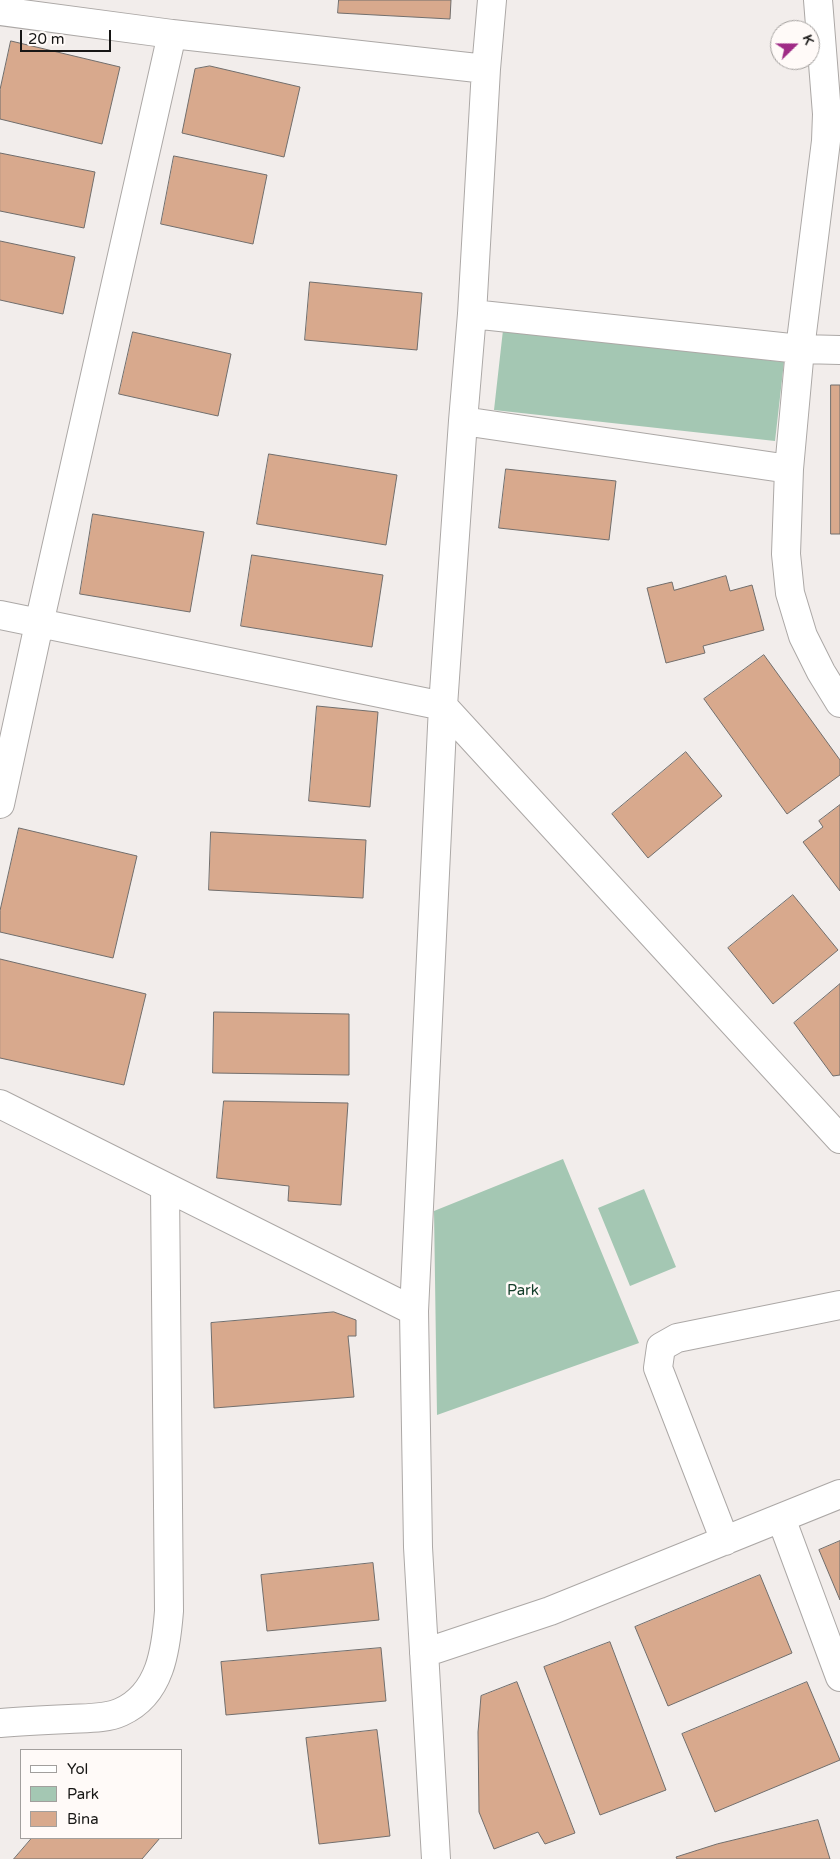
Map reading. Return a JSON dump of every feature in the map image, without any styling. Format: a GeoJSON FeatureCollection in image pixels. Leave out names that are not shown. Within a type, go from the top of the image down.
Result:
{"type":"FeatureCollection","features":[{"type":"Feature","properties":{"kind":"street"},"geometry":{"type":"LineString","coordinates":[[436,1859],[418,1547],[414,1311],[443,706],[472,314],[486,69],[492,0]]}},
{"type":"Feature","properties":{"kind":"street"},"geometry":{"type":"LineString","coordinates":[[818,0],[827,114],[833,141],[800,349],[789,469],[786,554],[790,593],[803,636],[821,672],[840,703]]}},
{"type":"Feature","properties":{"kind":"street"},"geometry":{"type":"LineString","coordinates":[[0,11],[172,34],[486,69]]}},
{"type":"Feature","properties":{"kind":"street"},"geometry":{"type":"LineString","coordinates":[[0,804],[172,34]]}},
{"type":"Feature","properties":{"kind":"street"},"geometry":{"type":"LineString","coordinates":[[472,314],[800,349],[840,350]]}},
{"type":"Feature","properties":{"kind":"street"},"geometry":{"type":"LineString","coordinates":[[463,421],[789,469]]}},
{"type":"Feature","properties":{"kind":"street"},"geometry":{"type":"LineString","coordinates":[[0,615],[443,706],[838,1134]]}},
{"type":"Feature","properties":{"kind":"street"},"geometry":{"type":"LineString","coordinates":[[0,1104],[414,1311]]}},
{"type":"Feature","properties":{"kind":"street"},"geometry":{"type":"LineString","coordinates":[[0,1723],[104,1717],[121,1712],[138,1702],[151,1687],[160,1668],[167,1642],[169,1611],[165,1187]]}},
{"type":"Feature","properties":{"kind":"street"},"geometry":{"type":"LineString","coordinates":[[725,1541],[658,1368],[661,1347],[676,1338],[840,1305]]}},
{"type":"Feature","properties":{"kind":"street"},"geometry":{"type":"LineString","coordinates":[[424,1653],[550,1612],[840,1494]]}},
{"type":"Feature","properties":{"kind":"street"},"geometry":{"type":"LineString","coordinates":[[781,1518],[840,1677]]}},
{"type":"Feature","properties":{"kind":"green space"},"geometry":{"type":"Polygon","coordinates":[[[503,330],[784,362],[775,441],[494,410],[503,330]]]}},
{"type":"Feature","properties":{"kind":"green space","name":"Park"},"geometry":{"type":"Polygon","coordinates":[[[563,1159],[639,1343],[437,1415],[434,1211],[563,1159]]]}},
{"type":"Feature","properties":{"kind":"green space"},"geometry":{"type":"Polygon","coordinates":[[[644,1189],[676,1267],[630,1286],[598,1208],[644,1189]]]}},
{"type":"Feature","properties":{"kind":"building"},"geometry":{"type":"Polygon","coordinates":[[[339,0],[451,0],[450,19],[338,13],[339,0]]]}},
{"type":"Feature","properties":{"kind":"building"},"geometry":{"type":"Polygon","coordinates":[[[11,41],[120,67],[102,144],[0,119],[0,90],[11,41]]]}},
{"type":"Feature","properties":{"kind":"building"},"geometry":{"type":"Polygon","coordinates":[[[210,66],[300,87],[284,157],[182,133],[195,69],[210,66]]]}},
{"type":"Feature","properties":{"kind":"building"},"geometry":{"type":"Polygon","coordinates":[[[0,153],[95,172],[84,228],[0,211],[0,153]]]}},
{"type":"Feature","properties":{"kind":"building"},"geometry":{"type":"Polygon","coordinates":[[[174,156],[267,175],[253,244],[161,224],[174,156]]]}},
{"type":"Feature","properties":{"kind":"building"},"geometry":{"type":"Polygon","coordinates":[[[0,241],[75,257],[63,314],[0,300],[0,241]]]}},
{"type":"Feature","properties":{"kind":"building"},"geometry":{"type":"Polygon","coordinates":[[[310,282],[422,293],[417,350],[305,340],[310,282]]]}},
{"type":"Feature","properties":{"kind":"building"},"geometry":{"type":"Polygon","coordinates":[[[133,332],[231,354],[218,416],[119,394],[133,332]]]}},
{"type":"Feature","properties":{"kind":"building"},"geometry":{"type":"Polygon","coordinates":[[[831,385],[840,385],[840,534],[831,534],[831,385]]]}},
{"type":"Feature","properties":{"kind":"building"},"geometry":{"type":"Polygon","coordinates":[[[269,454],[397,475],[386,545],[257,524],[269,454]]]}},
{"type":"Feature","properties":{"kind":"building"},"geometry":{"type":"Polygon","coordinates":[[[506,469],[616,481],[609,540],[499,528],[506,469]]]}},
{"type":"Feature","properties":{"kind":"building"},"geometry":{"type":"Polygon","coordinates":[[[93,514],[204,532],[190,612],[80,594],[93,514]]]}},
{"type":"Feature","properties":{"kind":"building"},"geometry":{"type":"Polygon","coordinates":[[[252,555],[383,575],[372,647],[241,626],[252,555]]]}},
{"type":"Feature","properties":{"kind":"building"},"geometry":{"type":"Polygon","coordinates":[[[726,576],[730,591],[752,585],[764,630],[703,646],[705,653],[666,663],[647,588],[672,582],[674,590],[726,576]]]}},
{"type":"Feature","properties":{"kind":"building"},"geometry":{"type":"Polygon","coordinates":[[[764,655],[840,760],[840,775],[787,814],[704,699],[764,655]]]}},
{"type":"Feature","properties":{"kind":"building"},"geometry":{"type":"Polygon","coordinates":[[[317,706],[378,712],[370,807],[309,801],[317,706]]]}},
{"type":"Feature","properties":{"kind":"building"},"geometry":{"type":"Polygon","coordinates":[[[686,752],[722,796],[648,858],[612,814],[686,752]]]}},
{"type":"Feature","properties":{"kind":"building"},"geometry":{"type":"Polygon","coordinates":[[[840,805],[840,891],[803,842],[823,827],[819,821],[840,805]]]}},
{"type":"Feature","properties":{"kind":"building"},"geometry":{"type":"Polygon","coordinates":[[[19,828],[137,856],[113,958],[0,932],[0,911],[19,828]]]}},
{"type":"Feature","properties":{"kind":"building"},"geometry":{"type":"Polygon","coordinates":[[[211,832],[366,840],[363,898],[209,890],[211,832]]]}},
{"type":"Feature","properties":{"kind":"building"},"geometry":{"type":"Polygon","coordinates":[[[793,895],[838,950],[773,1004],[728,948],[793,895]]]}},
{"type":"Feature","properties":{"kind":"building"},"geometry":{"type":"Polygon","coordinates":[[[0,959],[146,994],[124,1085],[0,1058],[0,959]]]}},
{"type":"Feature","properties":{"kind":"building"},"geometry":{"type":"Polygon","coordinates":[[[840,984],[840,1075],[833,1076],[794,1023],[840,984]]]}},
{"type":"Feature","properties":{"kind":"building"},"geometry":{"type":"Polygon","coordinates":[[[214,1012],[349,1014],[349,1075],[213,1073],[214,1012]]]}},
{"type":"Feature","properties":{"kind":"building"},"geometry":{"type":"Polygon","coordinates":[[[224,1101],[348,1103],[341,1205],[288,1201],[289,1186],[217,1178],[224,1101]]]}},
{"type":"Feature","properties":{"kind":"building"},"geometry":{"type":"Polygon","coordinates":[[[334,1312],[356,1320],[356,1336],[348,1336],[354,1397],[214,1408],[211,1323],[334,1312]]]}},
{"type":"Feature","properties":{"kind":"building"},"geometry":{"type":"Polygon","coordinates":[[[840,1541],[840,1600],[819,1550],[840,1541]]]}},
{"type":"Feature","properties":{"kind":"building"},"geometry":{"type":"Polygon","coordinates":[[[373,1563],[379,1620],[267,1631],[261,1575],[373,1563]]]}},
{"type":"Feature","properties":{"kind":"building"},"geometry":{"type":"Polygon","coordinates":[[[760,1575],[792,1653],[668,1706],[635,1627],[760,1575]]]}},
{"type":"Feature","properties":{"kind":"building"},"geometry":{"type":"Polygon","coordinates":[[[610,1642],[666,1790],[600,1815],[544,1667],[610,1642]]]}},
{"type":"Feature","properties":{"kind":"building"},"geometry":{"type":"Polygon","coordinates":[[[381,1648],[386,1701],[226,1715],[221,1662],[381,1648]]]}},
{"type":"Feature","properties":{"kind":"building"},"geometry":{"type":"Polygon","coordinates":[[[517,1682],[575,1833],[545,1844],[538,1832],[494,1849],[479,1812],[478,1732],[481,1696],[517,1682]]]}},
{"type":"Feature","properties":{"kind":"building"},"geometry":{"type":"Polygon","coordinates":[[[807,1682],[840,1760],[715,1812],[682,1734],[807,1682]]]}},
{"type":"Feature","properties":{"kind":"building"},"geometry":{"type":"Polygon","coordinates":[[[377,1730],[390,1836],[319,1844],[306,1738],[377,1730]]]}},
{"type":"Feature","properties":{"kind":"building"},"geometry":{"type":"Polygon","coordinates":[[[818,1820],[830,1859],[677,1859],[676,1857],[717,1844],[818,1820]]]}},
{"type":"Feature","properties":{"kind":"building"},"geometry":{"type":"Polygon","coordinates":[[[31,1839],[159,1839],[142,1859],[14,1859],[31,1839]]]}}]}
